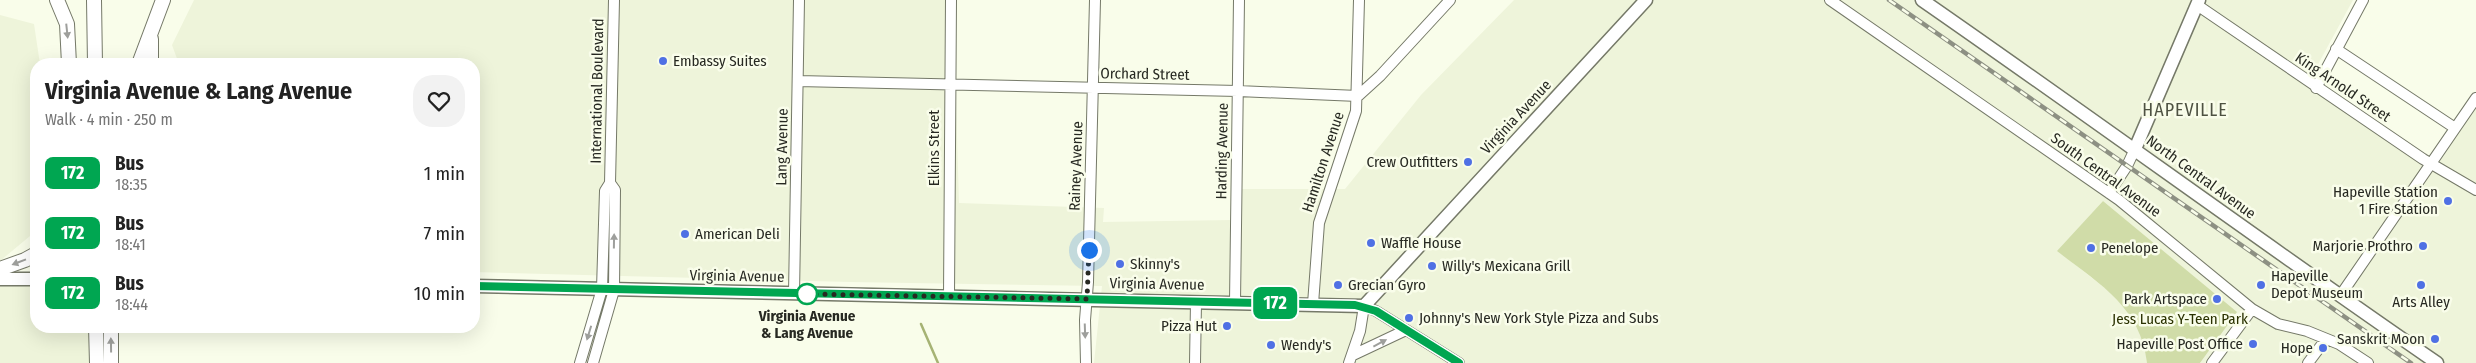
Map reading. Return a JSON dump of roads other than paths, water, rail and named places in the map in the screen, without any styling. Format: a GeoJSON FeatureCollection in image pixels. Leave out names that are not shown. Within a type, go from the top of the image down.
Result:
{"type":"FeatureCollection","features":[{"type":"Feature","properties":{"kind":"highway"},"geometry":{"type":"LineString","coordinates":[[57,0],[67,24],[69,58]]}},
{"type":"Feature","properties":{"kind":"highway"},"geometry":{"type":"LineString","coordinates":[[94,0],[95,58]]}},
{"type":"Feature","properties":{"kind":"highway"},"geometry":{"type":"LineString","coordinates":[[141,58],[163,0]]}},
{"type":"Feature","properties":{"kind":"highway"},"geometry":{"type":"LineString","coordinates":[[151,58],[152,28]]}},
{"type":"Feature","properties":{"kind":"highway"},"geometry":{"type":"LineString","coordinates":[[0,269],[30,257]]}},
{"type":"Feature","properties":{"kind":"highway"},"geometry":{"type":"LineString","coordinates":[[96,333],[97,363]]}},
{"type":"Feature","properties":{"kind":"highway"},"geometry":{"type":"LineString","coordinates":[[111,333],[111,363]]}},
{"type":"Feature","properties":{"kind":"main road","name":"Virginia Avenue"},"geometry":{"type":"LineString","coordinates":[[480,286],[1364,306],[1646,0]]}},
{"type":"Feature","properties":{"kind":"main road","name":"North Central Avenue"},"geometry":{"type":"LineString","coordinates":[[1923,0],[2437,363]]}},
{"type":"Feature","properties":{"kind":"main road"},"geometry":{"type":"LineString","coordinates":[[2135,149],[2198,2]]}},
{"type":"Feature","properties":{"kind":"main road"},"geometry":{"type":"LineString","coordinates":[[0,279],[30,279]]}},
{"type":"Feature","properties":{"kind":"street","name":"International Boulevard"},"geometry":{"type":"LineString","coordinates":[[608,290],[605,191],[610,183],[614,0]]}},
{"type":"Feature","properties":{"kind":"street","name":"Lang Avenue"},"geometry":{"type":"LineString","coordinates":[[794,294],[799,0]]}},
{"type":"Feature","properties":{"kind":"street","name":"Elkins Street"},"geometry":{"type":"LineString","coordinates":[[949,296],[951,0]]}},
{"type":"Feature","properties":{"kind":"street","name":"Rainey Avenue"},"geometry":{"type":"LineString","coordinates":[[1086,363],[1095,0]]}},
{"type":"Feature","properties":{"kind":"street","name":"Harding Avenue"},"geometry":{"type":"LineString","coordinates":[[1235,302],[1239,0]]}},
{"type":"Feature","properties":{"kind":"street","name":"Hamilton Avenue"},"geometry":{"type":"LineString","coordinates":[[1313,304],[1318,223],[1351,131],[1358,96],[1359,0]]}},
{"type":"Feature","properties":{"kind":"street"},"geometry":{"type":"LineString","coordinates":[[1358,96],[1380,76],[1450,0]]}},
{"type":"Feature","properties":{"kind":"street","name":"South Central Avenue"},"geometry":{"type":"LineString","coordinates":[[1830,0],[2109,193],[2158,230],[2252,309],[2278,324],[2326,339],[2368,363]]}},
{"type":"Feature","properties":{"kind":"street"},"geometry":{"type":"LineString","coordinates":[[2316,88],[2363,0]]}},
{"type":"Feature","properties":{"kind":"street","name":"King Arnold Street"},"geometry":{"type":"LineString","coordinates":[[2198,2],[2316,88],[2431,164],[2476,190]]}},
{"type":"Feature","properties":{"kind":"street"},"geometry":{"type":"LineString","coordinates":[[2336,49],[2455,128]]}},
{"type":"Feature","properties":{"kind":"street","name":"Orchard Street"},"geometry":{"type":"LineString","coordinates":[[798,81],[1238,90],[1358,96]]}},
{"type":"Feature","properties":{"kind":"street"},"geometry":{"type":"LineString","coordinates":[[2340,296],[2476,98]]}},
{"type":"Feature","properties":{"kind":"street"},"geometry":{"type":"LineString","coordinates":[[2109,193],[2128,166],[2135,149]]}},
{"type":"Feature","properties":{"kind":"street"},"geometry":{"type":"LineString","coordinates":[[580,363],[608,290]]}},
{"type":"Feature","properties":{"kind":"street"},"geometry":{"type":"LineString","coordinates":[[593,363],[608,290]]}},
{"type":"Feature","properties":{"kind":"street"},"geometry":{"type":"LineString","coordinates":[[1195,363],[1196,302]]}},
{"type":"Feature","properties":{"kind":"street"},"geometry":{"type":"LineString","coordinates":[[1351,359],[1364,306],[1459,363]]}},
{"type":"Feature","properties":{"kind":"street"},"geometry":{"type":"LineString","coordinates":[[2212,363],[2252,309]]}},
{"type":"Feature","properties":{"kind":"street"},"geometry":{"type":"LineString","coordinates":[[1351,359],[1406,330]]}},
{"type":"Feature","properties":{"kind":"street"},"geometry":{"type":"LineString","coordinates":[[2308,363],[2326,339]]}},
{"type":"Feature","properties":{"kind":"waterway"},"geometry":{"type":"LineString","coordinates":[[921,324],[938,363]]}},
{"type":"Feature","properties":{"kind":"railway"},"geometry":{"type":"LineString","coordinates":[[1889,0],[2411,363]]}},
{"type":"Feature","properties":{"kind":"place","name":"Embassy Suites"},"geometry":{"type":"Point","coordinates":[663,61]}},
{"type":"Feature","properties":{"kind":"place","name":"Crew Outfitters"},"geometry":{"type":"Point","coordinates":[1468,162]}},
{"type":"Feature","properties":{"kind":"place","name":"Hapeville Station 1 Fire Station"},"geometry":{"type":"Point","coordinates":[2448,201]}},
{"type":"Feature","properties":{"kind":"place","name":"American Deli"},"geometry":{"type":"Point","coordinates":[685,234]}},
{"type":"Feature","properties":{"kind":"place","name":"Waffle House"},"geometry":{"type":"Point","coordinates":[1371,243]}},
{"type":"Feature","properties":{"kind":"place","name":"Marjorie Prothro"},"geometry":{"type":"Point","coordinates":[2423,246]}},
{"type":"Feature","properties":{"kind":"place","name":"Penelope"},"geometry":{"type":"Point","coordinates":[2091,248]}},
{"type":"Feature","properties":{"kind":"place","name":"Skinny's"},"geometry":{"type":"Point","coordinates":[1120,264]}},
{"type":"Feature","properties":{"kind":"place","name":"Willy's Mexicana Grill"},"geometry":{"type":"Point","coordinates":[1432,266]}},
{"type":"Feature","properties":{"kind":"place","name":"Grecian Gyro"},"geometry":{"type":"Point","coordinates":[1338,285]}},
{"type":"Feature","properties":{"kind":"place","name":"Hapeville Depot Museum"},"geometry":{"type":"Point","coordinates":[2261,285]}},
{"type":"Feature","properties":{"kind":"place","name":"Arts Alley"},"geometry":{"type":"Point","coordinates":[2421,285]}},
{"type":"Feature","properties":{"kind":"place","name":"Virginia Avenue & Lang Avenue"},"geometry":{"type":"Point","coordinates":[807,294]}},
{"type":"Feature","properties":{"kind":"place","name":"Park Artspace"},"geometry":{"type":"Point","coordinates":[2217,299]}},
{"type":"Feature","properties":{"kind":"place","name":"Johnny's New York Style Pizza and Subs"},"geometry":{"type":"Point","coordinates":[1409,318]}},
{"type":"Feature","properties":{"kind":"place","name":"Pizza Hut"},"geometry":{"type":"Point","coordinates":[1227,326]}},
{"type":"Feature","properties":{"kind":"place","name":"Sanskrit Moon"},"geometry":{"type":"Point","coordinates":[2435,339]}},
{"type":"Feature","properties":{"kind":"place","name":"Hapeville Post Office"},"geometry":{"type":"Point","coordinates":[2253,344]}},
{"type":"Feature","properties":{"kind":"place","name":"Wendy's"},"geometry":{"type":"Point","coordinates":[1271,345]}},
{"type":"Feature","properties":{"kind":"place","name":"Hope"},"geometry":{"type":"Point","coordinates":[2323,348]}},
{"type":"Feature","properties":{"kind":"district","name":"HAPEVILLE"},"geometry":{"type":"Point","coordinates":[2185,110]}},
{"type":"Feature","properties":{"kind":"park label","name":"Jess Lucas Y-Teen Park"},"geometry":{"type":"Point","coordinates":[2180,319]}}]}
